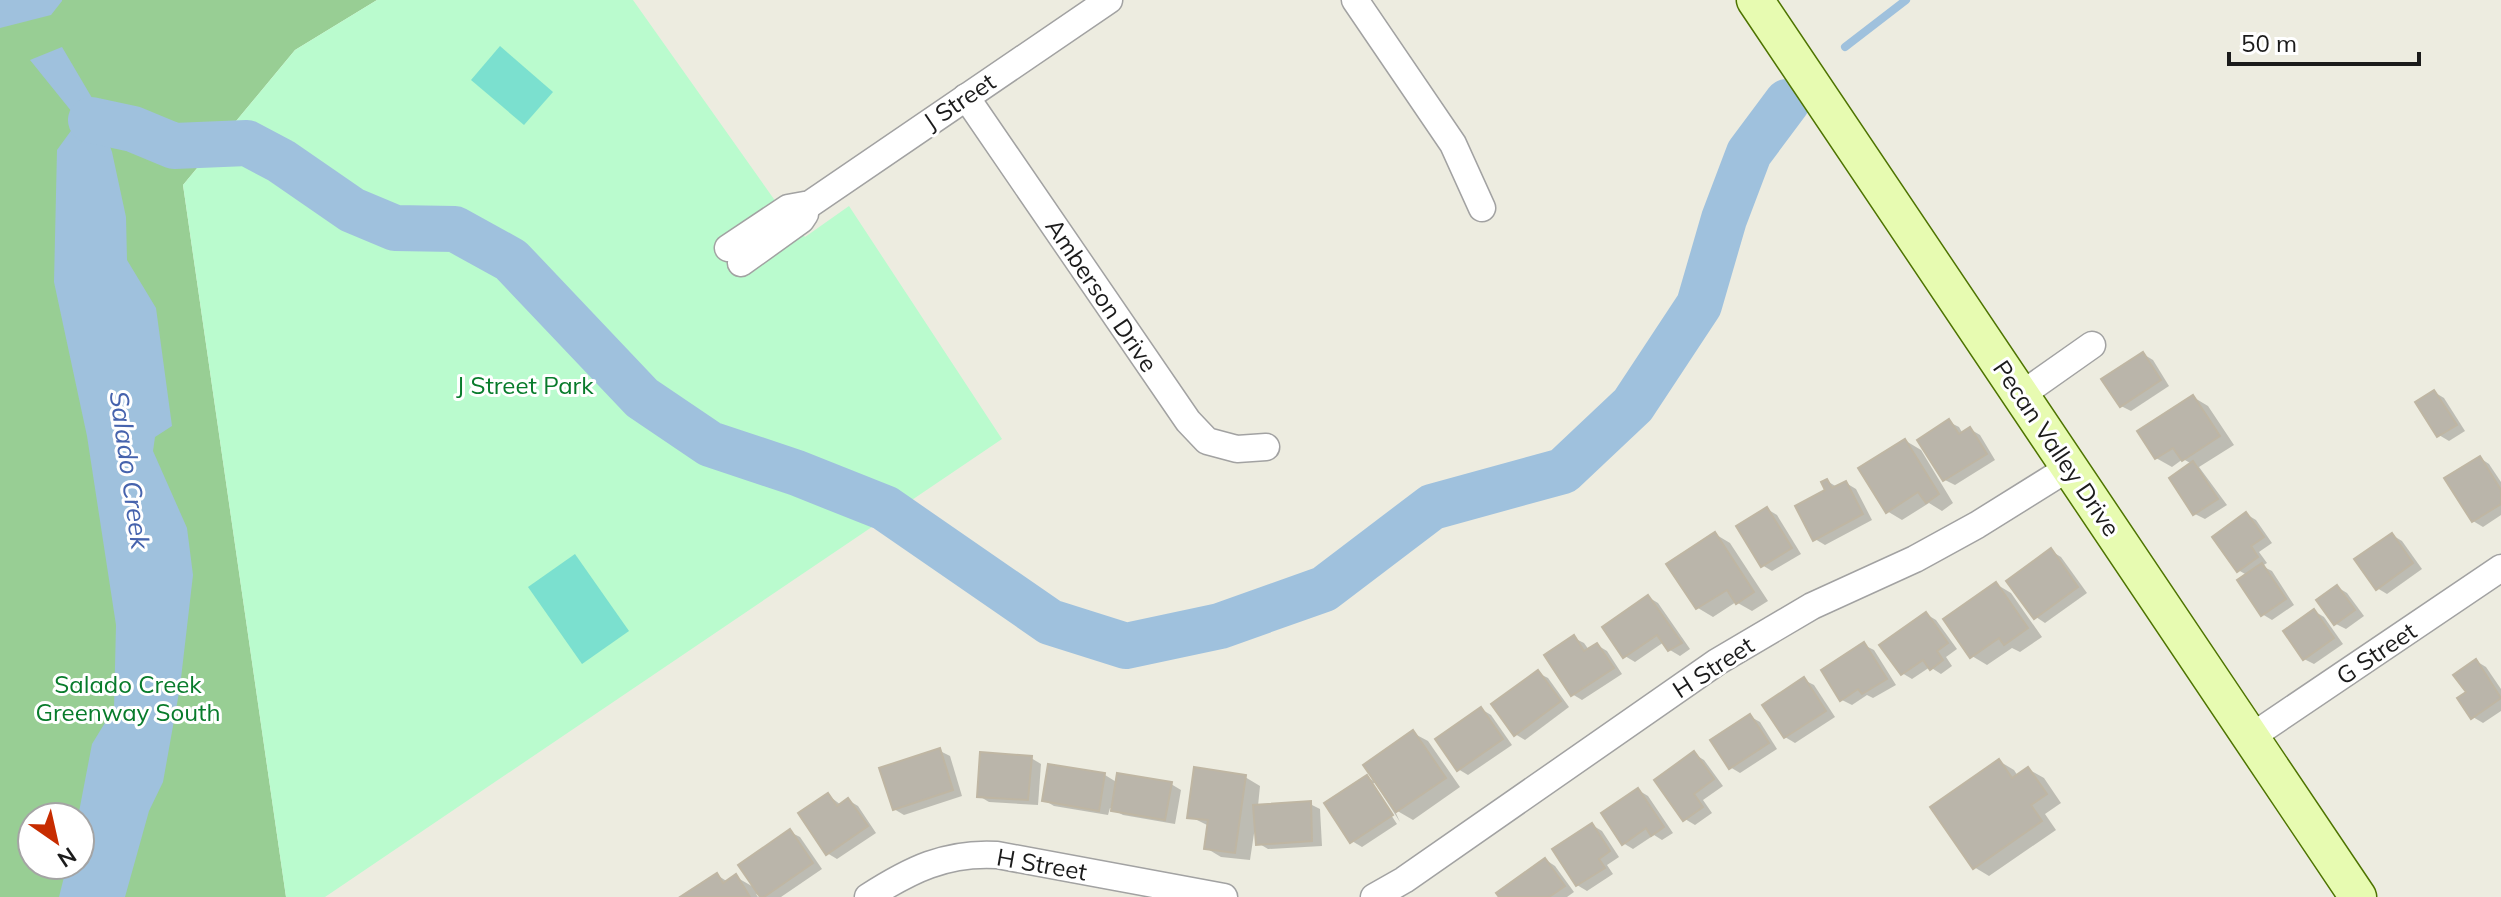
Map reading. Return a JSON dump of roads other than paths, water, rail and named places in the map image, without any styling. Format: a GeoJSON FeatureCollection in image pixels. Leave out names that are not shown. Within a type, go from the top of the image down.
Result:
{"type":"FeatureCollection","features":[{"type":"Feature","properties":{"kind":"main road","name":"Pecan Valley Drive"},"geometry":{"type":"LineString","coordinates":[[1755,0],[2358,897]]}},
{"type":"Feature","properties":{"kind":"street","name":"J Street"},"geometry":{"type":"LineString","coordinates":[[734,255],[788,208],[810,204],[1109,0]]}},
{"type":"Feature","properties":{"kind":"street"},"geometry":{"type":"LineString","coordinates":[[1355,0],[1453,144],[1482,208]]}},
{"type":"Feature","properties":{"kind":"street","name":"Amberson Drive"},"geometry":{"type":"LineString","coordinates":[[966,97],[1188,421],[1207,441],[1237,449],[1266,447]]}},
{"type":"Feature","properties":{"kind":"street"},"geometry":{"type":"LineString","coordinates":[[2021,395],[2092,345]]}},
{"type":"Feature","properties":{"kind":"street","name":"H Street"},"geometry":{"type":"LineString","coordinates":[[1374,897],[1404,880],[1717,662],[1812,606],[1915,559],[1977,525],[2070,467]]}},
{"type":"Feature","properties":{"kind":"street","name":"G Street"},"geometry":{"type":"LineString","coordinates":[[2251,737],[2501,568]]}},
{"type":"Feature","properties":{"kind":"street","name":"H Street"},"geometry":{"type":"LineString","coordinates":[[868,897],[910,871],[972,853],[1224,897]]}},
{"type":"Feature","properties":{"kind":"water"},"geometry":{"type":"Polygon","coordinates":[[[0,0],[62,1],[51,15],[0,28],[0,0]]]}},
{"type":"Feature","properties":{"kind":"water","name":"Salado Creek"},"geometry":{"type":"Polygon","coordinates":[[[62,47],[95,103],[112,152],[126,217],[127,260],[156,308],[172,426],[155,437],[153,451],[187,528],[193,575],[180,687],[163,782],[149,811],[125,897],[59,897],[63,881],[96,881],[96,801],[81,801],[92,744],[114,708],[116,625],[87,436],[54,282],[57,150],[73,128],[72,112],[30,60],[62,47]]]}},
{"type":"Feature","properties":{"kind":"waterway"},"geometry":{"type":"LineString","coordinates":[[1845,47],[1906,0]]}},
{"type":"Feature","properties":{"kind":"waterway"},"geometry":{"type":"LineString","coordinates":[[91,120],[133,129],[174,146],[247,143],[281,161],[352,210],[395,228],[455,229],[511,260],[642,398],[710,444],[797,473],[885,508],[1050,622],[1126,646],[1220,626],[1324,589],[1432,507],[1563,471],[1633,405],[1699,305],[1724,219],[1749,153],[1787,102]]}},
{"type":"Feature","properties":{"kind":"park label","name":"J Street Park"},"geometry":{"type":"Point","coordinates":[525,385]}},
{"type":"Feature","properties":{"kind":"park label","name":"Salado Creek Greenway South"},"geometry":{"type":"Point","coordinates":[128,698]}}]}
